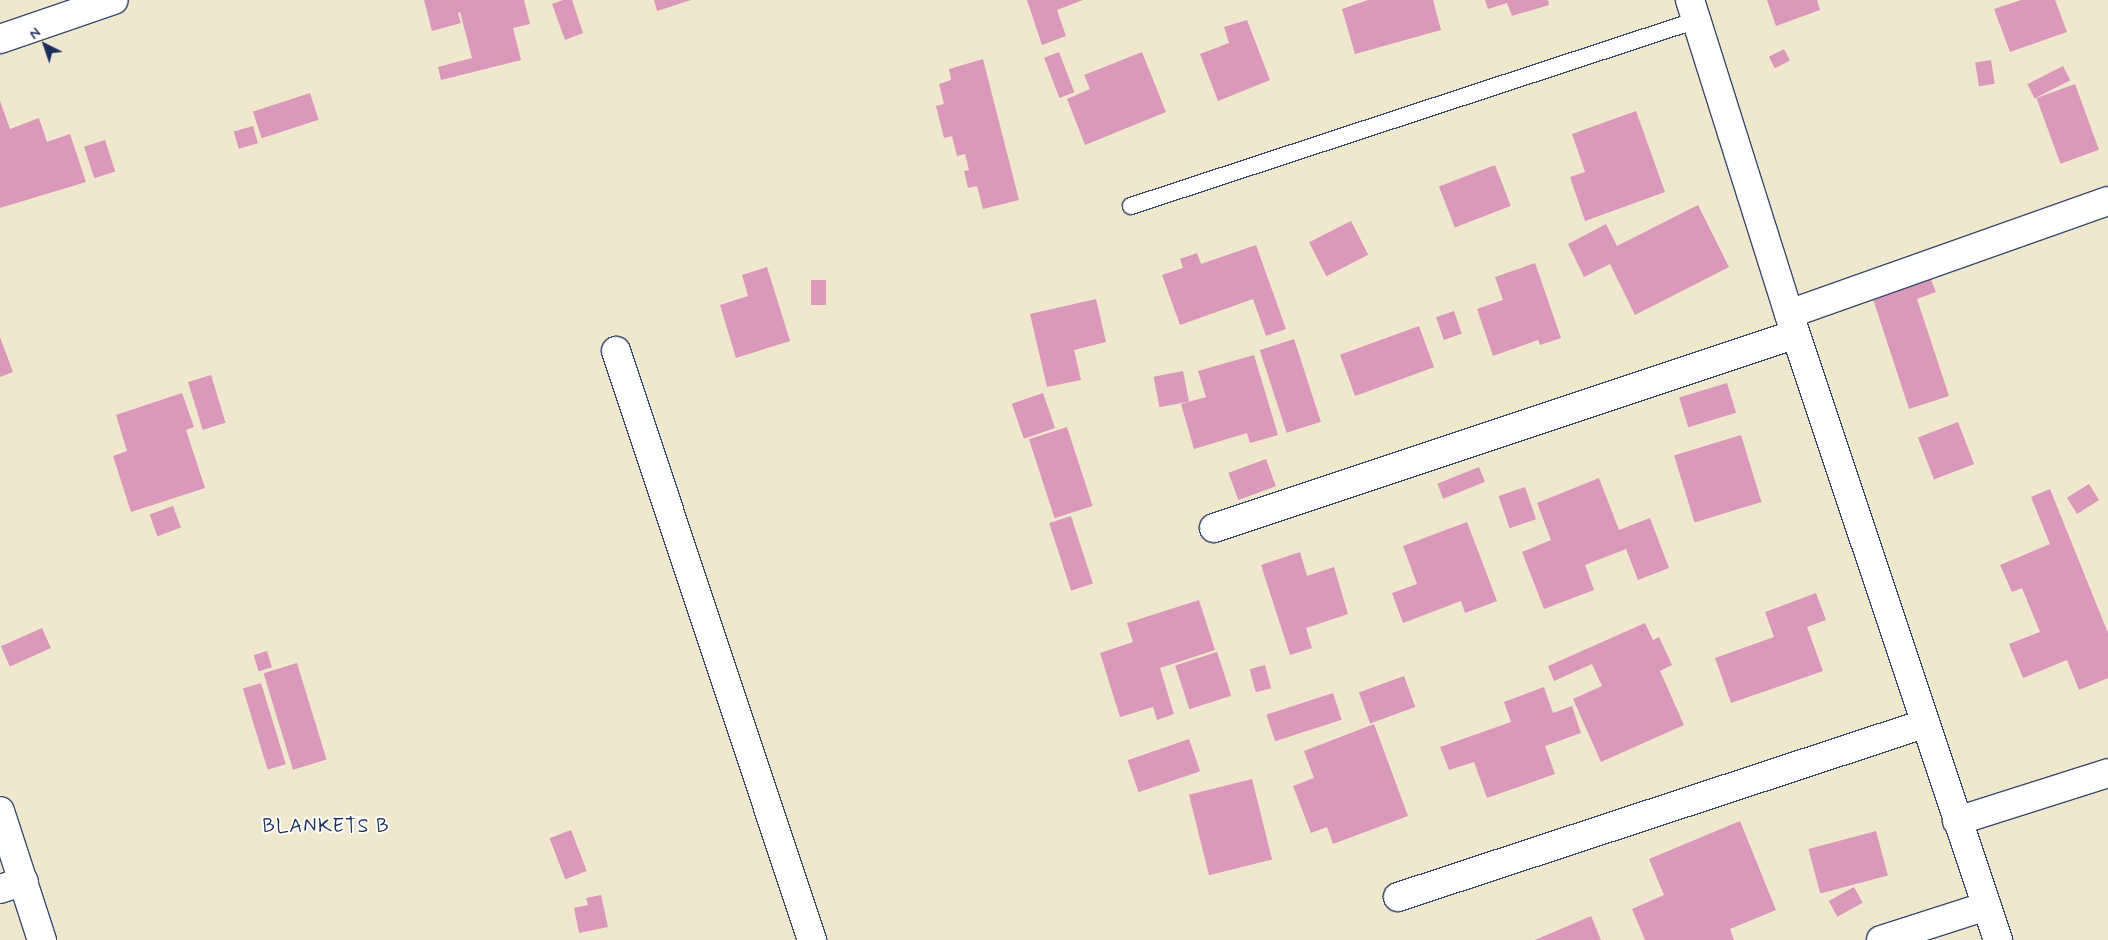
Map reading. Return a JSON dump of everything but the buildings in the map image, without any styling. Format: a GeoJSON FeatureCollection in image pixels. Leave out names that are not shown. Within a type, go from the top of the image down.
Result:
{"type":"FeatureCollection","features":[{"type":"Feature","properties":{"kind":"street"},"geometry":{"type":"LineString","coordinates":[[0,39],[114,0]]}},
{"type":"Feature","properties":{"kind":"street"},"geometry":{"type":"LineString","coordinates":[[1693,10],[1792,324],[1924,724],[1998,940]]}},
{"type":"Feature","properties":{"kind":"street"},"geometry":{"type":"LineString","coordinates":[[1214,528],[1792,324],[2108,201]]}},
{"type":"Feature","properties":{"kind":"street"},"geometry":{"type":"LineString","coordinates":[[616,351],[812,940]]}},
{"type":"Feature","properties":{"kind":"street"},"geometry":{"type":"LineString","coordinates":[[1398,897],[1924,724]]}},
{"type":"Feature","properties":{"kind":"street"},"geometry":{"type":"LineString","coordinates":[[1957,820],[2108,772]]}},
{"type":"Feature","properties":{"kind":"street"},"geometry":{"type":"LineString","coordinates":[[0,811],[12,885],[42,940]]}},
{"type":"Feature","properties":{"kind":"street"},"geometry":{"type":"LineString","coordinates":[[1881,940],[1987,906]]}},
{"type":"Feature","properties":{"kind":"lane"},"geometry":{"type":"LineString","coordinates":[[1131,206],[1693,10]]}},
{"type":"Feature","properties":{"kind":"district","name":"BLANKETS B"},"geometry":{"type":"Point","coordinates":[326,826]}}]}
